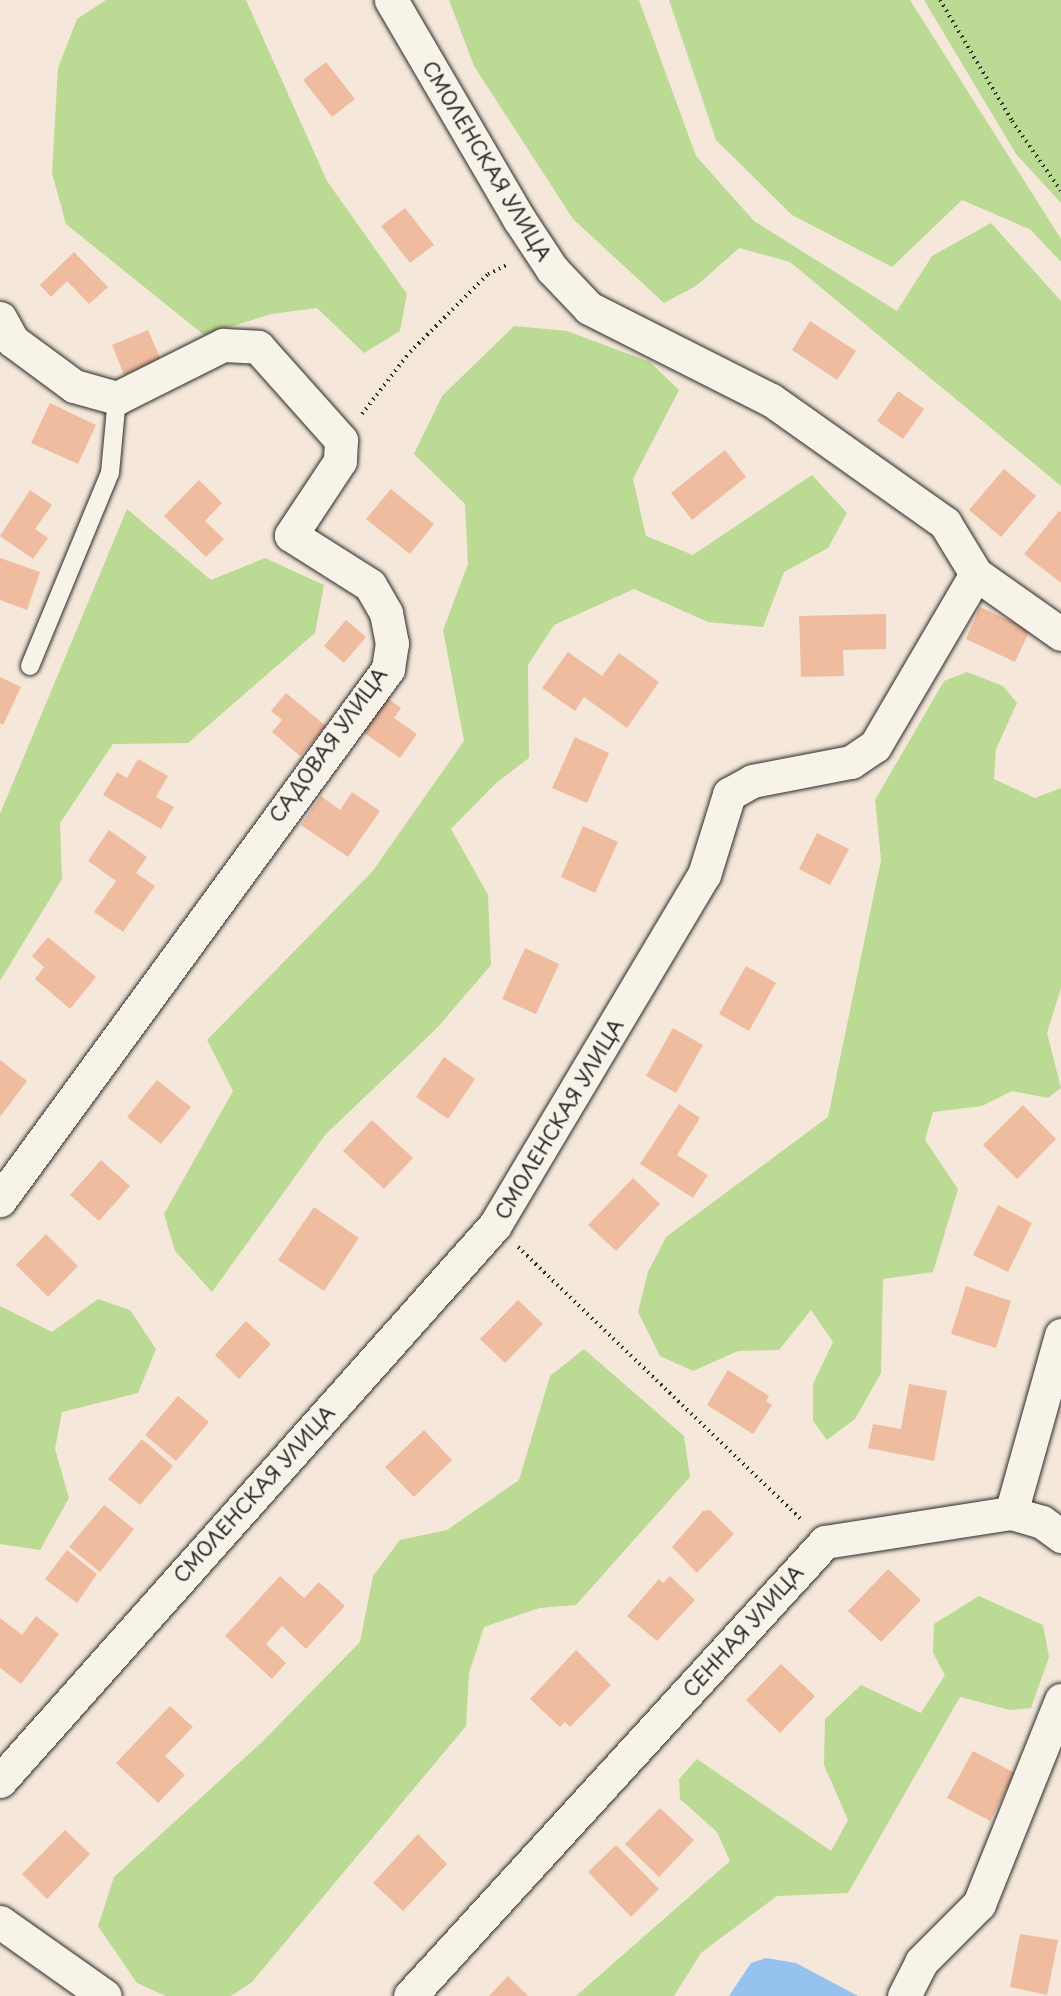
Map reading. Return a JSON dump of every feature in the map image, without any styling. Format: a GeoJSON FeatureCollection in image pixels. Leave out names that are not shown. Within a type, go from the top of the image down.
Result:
{"type":"FeatureCollection","features":[{"type":"Feature","properties":{"kind":"street","name":"СМОЛЕНСКАЯ УЛИЦА"},"geometry":{"type":"LineString","coordinates":[[391,0],[539,249],[589,308],[771,400],[945,523],[976,574],[1061,634]]}},
{"type":"Feature","properties":{"kind":"street"},"geometry":{"type":"LineString","coordinates":[[0,318],[13,341],[74,386],[117,398],[223,345],[258,347],[341,440]]}},
{"type":"Feature","properties":{"kind":"street","name":"САДОВАЯ УЛИЦА"},"geometry":{"type":"LineString","coordinates":[[0,1200],[388,669],[392,643],[386,613],[370,585],[291,535],[340,460],[341,440]]}},
{"type":"Feature","properties":{"kind":"street","name":"СМОЛЕНСКАЯ УЛИЦА"},"geometry":{"type":"LineString","coordinates":[[0,1781],[495,1225],[704,875],[729,794],[752,781],[851,762],[875,746],[976,574]]}},
{"type":"Feature","properties":{"kind":"street"},"geometry":{"type":"LineString","coordinates":[[1011,1513],[1061,1335]]}},
{"type":"Feature","properties":{"kind":"street"},"geometry":{"type":"LineString","coordinates":[[825,1542],[1011,1513],[1042,1522],[1061,1536]]}},
{"type":"Feature","properties":{"kind":"street","name":"СЕННАЯ УЛИЦА"},"geometry":{"type":"LineString","coordinates":[[410,1996],[825,1542]]}},
{"type":"Feature","properties":{"kind":"street"},"geometry":{"type":"LineString","coordinates":[[903,1996],[921,1962],[979,1904],[1061,1700]]}},
{"type":"Feature","properties":{"kind":"street"},"geometry":{"type":"LineString","coordinates":[[0,1922],[105,1996]]}},
{"type":"Feature","properties":{"kind":"lane"},"geometry":{"type":"LineString","coordinates":[[30,666],[110,473],[117,398]]}},
{"type":"Feature","properties":{"kind":"path"},"geometry":{"type":"LineString","coordinates":[[940,0],[1012,121],[1061,190]]}},
{"type":"Feature","properties":{"kind":"path"},"geometry":{"type":"LineString","coordinates":[[341,440],[410,352],[488,274],[539,249]]}},
{"type":"Feature","properties":{"kind":"path"},"geometry":{"type":"LineString","coordinates":[[495,1225],[825,1542]]}},
{"type":"Feature","properties":{"kind":"green space"},"geometry":{"type":"Polygon","coordinates":[[[106,0],[246,0],[327,181],[407,294],[400,331],[364,353],[317,308],[271,314],[204,335],[66,224],[52,173],[58,68],[77,19],[106,0]]]}},
{"type":"Feature","properties":{"kind":"green space"},"geometry":{"type":"Polygon","coordinates":[[[449,0],[639,0],[696,156],[754,221],[897,311],[932,256],[991,223],[1061,301],[1061,486],[790,262],[739,248],[696,286],[664,303],[573,219],[474,66],[449,0]]]}},
{"type":"Feature","properties":{"kind":"green space"},"geometry":{"type":"Polygon","coordinates":[[[669,0],[910,0],[1061,239],[1061,262],[1031,230],[962,200],[892,267],[792,215],[716,140],[669,0]]]}},
{"type":"Feature","properties":{"kind":"green space"},"geometry":{"type":"Polygon","coordinates":[[[924,0],[1061,0],[1061,203],[1016,154],[924,0]]]}},
{"type":"Feature","properties":{"kind":"green space"},"geometry":{"type":"Polygon","coordinates":[[[514,326],[567,331],[650,362],[679,390],[633,479],[646,536],[693,555],[812,475],[847,513],[828,548],[784,572],[763,627],[708,622],[634,589],[554,625],[528,665],[529,758],[496,783],[451,829],[488,895],[491,965],[437,1028],[325,1135],[212,1292],[175,1251],[164,1214],[233,1091],[207,1040],[372,872],[464,741],[443,630],[468,564],[465,504],[414,454],[442,396],[514,326]]]}},
{"type":"Feature","properties":{"kind":"green space"},"geometry":{"type":"Polygon","coordinates":[[[127,509],[211,580],[265,558],[324,585],[315,633],[188,743],[113,744],[60,823],[62,879],[0,981],[0,814],[127,509]]]}},
{"type":"Feature","properties":{"kind":"green space"},"geometry":{"type":"Polygon","coordinates":[[[967,672],[1003,686],[1017,703],[996,749],[994,779],[1035,798],[1061,788],[1061,988],[1047,1033],[1061,1088],[1048,1098],[1012,1091],[982,1106],[933,1112],[925,1140],[958,1189],[933,1272],[883,1279],[881,1373],[855,1419],[827,1440],[813,1421],[813,1384],[833,1342],[811,1310],[779,1350],[738,1351],[693,1371],[660,1356],[638,1312],[648,1272],[666,1237],[828,1117],[881,860],[875,800],[944,681],[967,672]]]}},
{"type":"Feature","properties":{"kind":"green space"},"geometry":{"type":"Polygon","coordinates":[[[98,1299],[130,1310],[156,1349],[138,1393],[62,1412],[55,1449],[69,1498],[40,1550],[0,1544],[0,1306],[52,1332],[98,1299]]]}},
{"type":"Feature","properties":{"kind":"green space"},"geometry":{"type":"Polygon","coordinates":[[[584,1349],[684,1436],[690,1477],[576,1605],[539,1608],[484,1627],[469,1673],[466,1726],[252,1982],[231,1996],[166,1996],[137,1983],[98,1926],[114,1877],[262,1742],[360,1642],[373,1576],[400,1540],[447,1530],[519,1480],[550,1376],[584,1349]]]}},
{"type":"Feature","properties":{"kind":"green space"},"geometry":{"type":"Polygon","coordinates":[[[979,1596],[1043,1625],[1049,1657],[1031,1708],[1010,1710],[960,1697],[848,1893],[777,1896],[701,1953],[674,1996],[576,1996],[730,1861],[717,1832],[680,1799],[679,1779],[697,1759],[831,1851],[848,1820],[824,1765],[825,1719],[861,1685],[921,1713],[945,1675],[933,1653],[934,1624],[979,1596]]]}},
{"type":"Feature","properties":{"kind":"water"},"geometry":{"type":"Polygon","coordinates":[[[766,1958],[796,1963],[858,1996],[729,1996],[751,1963],[766,1958]]]}},
{"type":"Feature","properties":{"kind":"building"},"geometry":{"type":"Polygon","coordinates":[[[326,62],[355,99],[332,117],[303,80],[326,62]]]}},
{"type":"Feature","properties":{"kind":"building"},"geometry":{"type":"Polygon","coordinates":[[[405,208],[434,245],[410,263],[381,226],[405,208]]]}},
{"type":"Feature","properties":{"kind":"building"},"geometry":{"type":"Polygon","coordinates":[[[74,252],[108,287],[89,304],[67,281],[51,297],[40,285],[74,252]]]}},
{"type":"Feature","properties":{"kind":"building"},"geometry":{"type":"Polygon","coordinates":[[[810,321],[856,351],[837,380],[792,350],[810,321]]]}},
{"type":"Feature","properties":{"kind":"building"},"geometry":{"type":"Polygon","coordinates":[[[148,330],[161,360],[124,375],[112,345],[148,330]]]}},
{"type":"Feature","properties":{"kind":"building"},"geometry":{"type":"Polygon","coordinates":[[[898,391],[924,409],[903,439],[877,421],[898,391]]]}},
{"type":"Feature","properties":{"kind":"building"},"geometry":{"type":"Polygon","coordinates":[[[50,403],[96,425],[78,464],[31,443],[50,403]]]}},
{"type":"Feature","properties":{"kind":"building"},"geometry":{"type":"Polygon","coordinates":[[[725,450],[746,477],[692,520],[671,493],[725,450]]]}},
{"type":"Feature","properties":{"kind":"building"},"geometry":{"type":"Polygon","coordinates":[[[1004,469],[1036,496],[1001,537],[969,510],[1004,469]]]}},
{"type":"Feature","properties":{"kind":"building"},"geometry":{"type":"Polygon","coordinates":[[[199,480],[222,503],[205,521],[224,539],[206,557],[164,516],[199,480]]]}},
{"type":"Feature","properties":{"kind":"building"},"geometry":{"type":"Polygon","coordinates":[[[391,489],[434,524],[410,554],[366,519],[391,489]]]}},
{"type":"Feature","properties":{"kind":"building"},"geometry":{"type":"Polygon","coordinates":[[[30,490],[52,505],[35,529],[48,538],[33,559],[0,536],[30,490]]]}},
{"type":"Feature","properties":{"kind":"building"},"geometry":{"type":"Polygon","coordinates":[[[1059,511],[1061,512],[1061,583],[1024,554],[1059,511]]]}},
{"type":"Feature","properties":{"kind":"building"},"geometry":{"type":"Polygon","coordinates":[[[0,558],[40,572],[27,610],[0,600],[0,558]]]}},
{"type":"Feature","properties":{"kind":"building"},"geometry":{"type":"Polygon","coordinates":[[[980,607],[1030,630],[1015,662],[966,639],[980,607]]]}},
{"type":"Feature","properties":{"kind":"building"},"geometry":{"type":"Polygon","coordinates":[[[886,614],[886,649],[843,650],[844,676],[801,677],[799,616],[886,614]]]}},
{"type":"Feature","properties":{"kind":"building"},"geometry":{"type":"Polygon","coordinates":[[[346,620],[366,637],[344,663],[324,646],[346,620]]]}},
{"type":"Feature","properties":{"kind":"building"},"geometry":{"type":"Polygon","coordinates":[[[568,652],[602,676],[619,653],[659,682],[627,728],[584,697],[575,711],[542,688],[568,652]]]}},
{"type":"Feature","properties":{"kind":"building"},"geometry":{"type":"Polygon","coordinates":[[[0,677],[21,687],[3,725],[0,723],[0,677]]]}},
{"type":"Feature","properties":{"kind":"building"},"geometry":{"type":"Polygon","coordinates":[[[286,693],[326,726],[300,756],[272,732],[282,720],[271,711],[286,693]]]}},
{"type":"Feature","properties":{"kind":"building"},"geometry":{"type":"Polygon","coordinates":[[[384,696],[401,708],[394,718],[417,734],[400,758],[360,730],[384,696]]]}},
{"type":"Feature","properties":{"kind":"building"},"geometry":{"type":"Polygon","coordinates":[[[575,737],[609,753],[587,803],[552,788],[575,737]]]}},
{"type":"Feature","properties":{"kind":"building"},"geometry":{"type":"Polygon","coordinates":[[[138,759],[168,776],[156,797],[174,807],[161,829],[103,795],[117,772],[127,778],[138,759]]]}},
{"type":"Feature","properties":{"kind":"building"},"geometry":{"type":"Polygon","coordinates":[[[352,792],[380,811],[348,857],[301,825],[321,796],[340,810],[352,792]]]}},
{"type":"Feature","properties":{"kind":"building"},"geometry":{"type":"Polygon","coordinates":[[[583,826],[618,842],[595,893],[561,877],[583,826]]]}},
{"type":"Feature","properties":{"kind":"building"},"geometry":{"type":"Polygon","coordinates":[[[109,830],[147,857],[136,873],[155,886],[123,932],[94,912],[116,881],[88,861],[109,830]]]}},
{"type":"Feature","properties":{"kind":"building"},"geometry":{"type":"Polygon","coordinates":[[[817,833],[849,849],[830,885],[799,869],[817,833]]]}},
{"type":"Feature","properties":{"kind":"building"},"geometry":{"type":"Polygon","coordinates":[[[48,937],[96,977],[70,1009],[35,979],[44,967],[32,956],[48,937]]]}},
{"type":"Feature","properties":{"kind":"building"},"geometry":{"type":"Polygon","coordinates":[[[525,948],[559,964],[536,1014],[502,999],[525,948]]]}},
{"type":"Feature","properties":{"kind":"building"},"geometry":{"type":"Polygon","coordinates":[[[746,966],[776,983],[749,1031],[719,1014],[746,966]]]}},
{"type":"Feature","properties":{"kind":"building"},"geometry":{"type":"Polygon","coordinates":[[[673,1028],[703,1045],[676,1093],[646,1076],[673,1028]]]}},
{"type":"Feature","properties":{"kind":"building"},"geometry":{"type":"Polygon","coordinates":[[[444,1057],[475,1079],[448,1119],[416,1097],[444,1057]]]}},
{"type":"Feature","properties":{"kind":"building"},"geometry":{"type":"Polygon","coordinates":[[[0,1060],[27,1081],[0,1117],[0,1060]]]}},
{"type":"Feature","properties":{"kind":"building"},"geometry":{"type":"Polygon","coordinates":[[[157,1080],[191,1107],[161,1144],[127,1117],[157,1080]]]}},
{"type":"Feature","properties":{"kind":"building"},"geometry":{"type":"Polygon","coordinates":[[[679,1104],[700,1118],[677,1155],[708,1175],[693,1198],[640,1164],[679,1104]]]}},
{"type":"Feature","properties":{"kind":"building"},"geometry":{"type":"Polygon","coordinates":[[[1023,1105],[1056,1139],[1017,1179],[983,1145],[1023,1105]]]}},
{"type":"Feature","properties":{"kind":"building"},"geometry":{"type":"Polygon","coordinates":[[[372,1120],[413,1158],[384,1189],[343,1151],[372,1120]]]}},
{"type":"Feature","properties":{"kind":"building"},"geometry":{"type":"Polygon","coordinates":[[[101,1160],[130,1186],[99,1221],[70,1195],[101,1160]]]}},
{"type":"Feature","properties":{"kind":"building"},"geometry":{"type":"Polygon","coordinates":[[[633,1178],[660,1204],[616,1251],[588,1225],[633,1178]]]}},
{"type":"Feature","properties":{"kind":"building"},"geometry":{"type":"Polygon","coordinates":[[[998,1205],[1032,1223],[1008,1272],[973,1255],[998,1205]]]}},
{"type":"Feature","properties":{"kind":"building"},"geometry":{"type":"Polygon","coordinates":[[[314,1207],[359,1238],[324,1291],[278,1260],[314,1207]]]}},
{"type":"Feature","properties":{"kind":"building"},"geometry":{"type":"Polygon","coordinates":[[[46,1234],[78,1266],[48,1297],[16,1265],[46,1234]]]}},
{"type":"Feature","properties":{"kind":"building"},"geometry":{"type":"Polygon","coordinates":[[[966,1286],[1011,1301],[996,1348],[951,1334],[966,1286]]]}},
{"type":"Feature","properties":{"kind":"building"},"geometry":{"type":"Polygon","coordinates":[[[518,1300],[543,1324],[505,1363],[480,1339],[518,1300]]]}},
{"type":"Feature","properties":{"kind":"building"},"geometry":{"type":"Polygon","coordinates":[[[246,1321],[271,1344],[239,1379],[215,1355],[246,1321]]]}},
{"type":"Feature","properties":{"kind":"building"},"geometry":{"type":"Polygon","coordinates":[[[728,1370],[769,1396],[766,1401],[772,1405],[753,1434],[707,1405],[728,1370]]]}},
{"type":"Feature","properties":{"kind":"building"},"geometry":{"type":"Polygon","coordinates":[[[909,1384],[947,1391],[934,1461],[868,1448],[873,1424],[901,1429],[909,1384]]]}},
{"type":"Feature","properties":{"kind":"building"},"geometry":{"type":"Polygon","coordinates":[[[178,1396],[209,1422],[176,1461],[145,1435],[178,1396]]]}},
{"type":"Feature","properties":{"kind":"building"},"geometry":{"type":"Polygon","coordinates":[[[424,1430],[452,1460],[414,1497],[385,1467],[424,1430]]]}},
{"type":"Feature","properties":{"kind":"building"},"geometry":{"type":"Polygon","coordinates":[[[142,1439],[173,1466],[140,1505],[108,1479],[142,1439]]]}},
{"type":"Feature","properties":{"kind":"building"},"geometry":{"type":"Polygon","coordinates":[[[104,1505],[134,1529],[100,1572],[69,1547],[104,1505]]]}},
{"type":"Feature","properties":{"kind":"building"},"geometry":{"type":"Polygon","coordinates":[[[710,1510],[734,1534],[697,1573],[672,1547],[703,1511],[710,1510]]]}},
{"type":"Feature","properties":{"kind":"building"},"geometry":{"type":"Polygon","coordinates":[[[67,1550],[97,1574],[77,1603],[45,1579],[67,1550]]]}},
{"type":"Feature","properties":{"kind":"building"},"geometry":{"type":"Polygon","coordinates":[[[888,1569],[921,1600],[881,1642],[848,1611],[888,1569]]]}},
{"type":"Feature","properties":{"kind":"building"},"geometry":{"type":"Polygon","coordinates":[[[280,1576],[304,1598],[319,1582],[345,1606],[306,1649],[282,1626],[266,1644],[286,1663],[272,1679],[225,1636],[280,1576]]]}},
{"type":"Feature","properties":{"kind":"building"},"geometry":{"type":"Polygon","coordinates":[[[670,1576],[695,1600],[657,1641],[627,1616],[659,1579],[663,1583],[670,1576]]]}},
{"type":"Feature","properties":{"kind":"building"},"geometry":{"type":"Polygon","coordinates":[[[36,1616],[59,1634],[21,1684],[0,1668],[0,1618],[22,1635],[36,1616]]]}},
{"type":"Feature","properties":{"kind":"building"},"geometry":{"type":"Polygon","coordinates":[[[576,1650],[611,1685],[570,1727],[565,1722],[560,1727],[530,1699],[576,1650]]]}},
{"type":"Feature","properties":{"kind":"building"},"geometry":{"type":"Polygon","coordinates":[[[781,1664],[815,1696],[780,1733],[746,1700],[781,1664]]]}},
{"type":"Feature","properties":{"kind":"building"},"geometry":{"type":"Polygon","coordinates":[[[170,1706],[193,1727],[165,1756],[185,1775],[158,1803],[116,1763],[170,1706]]]}},
{"type":"Feature","properties":{"kind":"building"},"geometry":{"type":"Polygon","coordinates":[[[973,1751],[1015,1773],[990,1821],[947,1798],[973,1751]]]}},
{"type":"Feature","properties":{"kind":"building"},"geometry":{"type":"Polygon","coordinates":[[[660,1808],[694,1840],[659,1877],[625,1844],[660,1808]]]}},
{"type":"Feature","properties":{"kind":"building"},"geometry":{"type":"Polygon","coordinates":[[[65,1830],[90,1854],[47,1899],[22,1874],[65,1830]]]}},
{"type":"Feature","properties":{"kind":"building"},"geometry":{"type":"Polygon","coordinates":[[[418,1834],[447,1864],[403,1911],[373,1883],[418,1834]]]}},
{"type":"Feature","properties":{"kind":"building"},"geometry":{"type":"Polygon","coordinates":[[[616,1845],[659,1889],[631,1917],[588,1872],[616,1845]]]}},
{"type":"Feature","properties":{"kind":"building"},"geometry":{"type":"Polygon","coordinates":[[[1020,1934],[1058,1940],[1047,1995],[1010,1987],[1020,1934]]]}},
{"type":"Feature","properties":{"kind":"building"},"geometry":{"type":"Polygon","coordinates":[[[508,1976],[528,1996],[489,1996],[508,1976]]]}}]}
